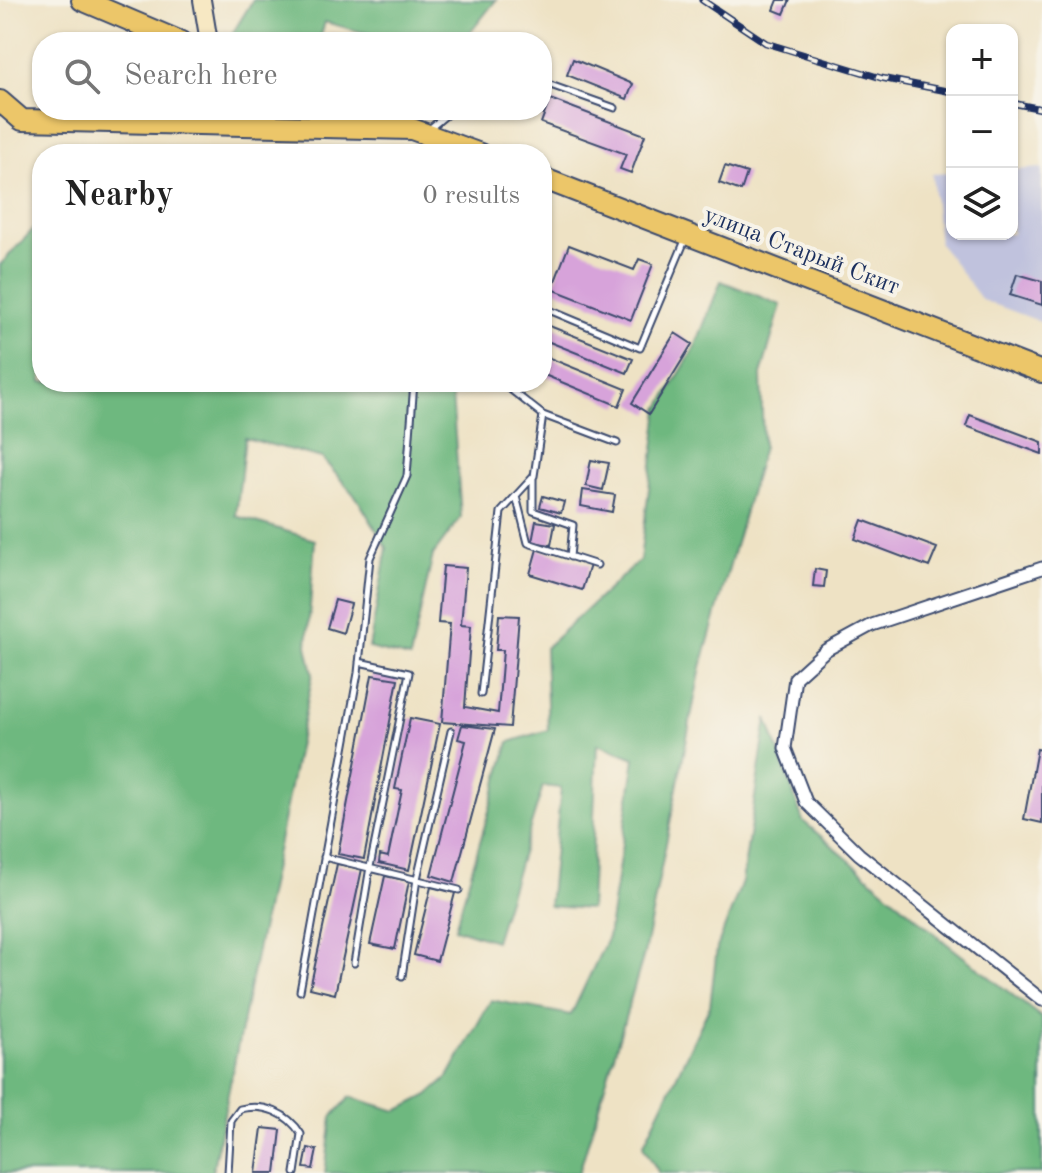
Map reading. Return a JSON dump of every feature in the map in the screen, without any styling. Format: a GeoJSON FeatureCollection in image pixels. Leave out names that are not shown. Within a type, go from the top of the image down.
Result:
{"type":"FeatureCollection","features":[{"type":"Feature","properties":{"kind":"highway"},"geometry":{"type":"LineString","coordinates":[[82,0],[157,32]]}},
{"type":"Feature","properties":{"kind":"highway"},"geometry":{"type":"LineString","coordinates":[[0,101],[22,120],[32,120]]}},
{"type":"Feature","properties":{"kind":"highway"},"geometry":{"type":"LineString","coordinates":[[243,120],[418,131]]}},
{"type":"Feature","properties":{"kind":"highway"},"geometry":{"type":"LineString","coordinates":[[388,120],[453,144]]}},
{"type":"Feature","properties":{"kind":"highway","name":"улица Старый Скит"},"geometry":{"type":"LineString","coordinates":[[552,182],[1042,372]]}},
{"type":"Feature","properties":{"kind":"street"},"geometry":{"type":"LineString","coordinates":[[202,0],[207,32]]}},
{"type":"Feature","properties":{"kind":"street"},"geometry":{"type":"LineString","coordinates":[[0,119],[22,120]]}},
{"type":"Feature","properties":{"kind":"street"},"geometry":{"type":"LineString","coordinates":[[1042,568],[872,625],[826,650],[795,678],[785,748],[806,802],[859,854],[1042,1000]]}},
{"type":"Feature","properties":{"kind":"lane"},"geometry":{"type":"LineString","coordinates":[[552,86],[615,108]]}},
{"type":"Feature","properties":{"kind":"lane"},"geometry":{"type":"LineString","coordinates":[[421,144],[418,131],[436,120]]}},
{"type":"Feature","properties":{"kind":"lane"},"geometry":{"type":"LineString","coordinates":[[552,311],[640,348],[688,234]]}},
{"type":"Feature","properties":{"kind":"lane"},"geometry":{"type":"LineString","coordinates":[[300,991],[359,662],[370,558],[407,476],[413,392]]}},
{"type":"Feature","properties":{"kind":"lane"},"geometry":{"type":"LineString","coordinates":[[514,392],[543,415],[617,443]]}},
{"type":"Feature","properties":{"kind":"lane"},"geometry":{"type":"LineString","coordinates":[[543,415],[534,476],[533,511],[573,525],[570,557]]}},
{"type":"Feature","properties":{"kind":"lane"},"geometry":{"type":"LineString","coordinates":[[481,694],[501,512],[534,476]]}},
{"type":"Feature","properties":{"kind":"lane"},"geometry":{"type":"LineString","coordinates":[[516,496],[528,543],[597,565]]}},
{"type":"Feature","properties":{"kind":"lane"},"geometry":{"type":"LineString","coordinates":[[354,963],[409,673],[359,662]]}},
{"type":"Feature","properties":{"kind":"lane"},"geometry":{"type":"LineString","coordinates":[[402,976],[417,879],[451,731]]}},
{"type":"Feature","properties":{"kind":"lane"},"geometry":{"type":"LineString","coordinates":[[324,857],[459,890]]}},
{"type":"Feature","properties":{"kind":"lane"},"geometry":{"type":"LineString","coordinates":[[228,1173],[231,1121],[240,1109],[257,1105],[291,1119],[301,1134],[295,1173]]}},
{"type":"Feature","properties":{"kind":"shaded area"},"geometry":{"type":"Polygon","coordinates":[[[1042,168],[1042,322],[982,300],[939,243],[932,174],[946,173],[946,240],[1018,240],[1018,170],[1042,168]]]}},
{"type":"Feature","properties":{"kind":"green space"},"geometry":{"type":"Polygon","coordinates":[[[253,0],[496,0],[471,32],[362,32],[325,22],[322,32],[233,32],[253,0]]]}},
{"type":"Feature","properties":{"kind":"green space"},"geometry":{"type":"Polygon","coordinates":[[[32,231],[32,392],[452,392],[461,517],[433,555],[410,658],[369,648],[387,548],[357,498],[322,458],[245,438],[236,516],[315,540],[307,646],[313,673],[212,1173],[0,1173],[0,265],[32,231]]]}},
{"type":"Feature","properties":{"kind":"green space"},"geometry":{"type":"Polygon","coordinates":[[[721,281],[781,305],[761,375],[763,447],[701,667],[644,954],[579,1173],[325,1173],[332,1117],[350,1097],[397,1111],[428,1095],[448,1077],[491,1000],[571,1015],[608,937],[635,758],[597,744],[590,909],[549,906],[561,788],[543,786],[495,941],[455,928],[509,742],[548,730],[545,648],[640,560],[659,409],[695,347],[721,281]]]}},
{"type":"Feature","properties":{"kind":"green space"},"geometry":{"type":"Polygon","coordinates":[[[767,718],[803,821],[946,943],[1042,1018],[1042,1173],[659,1173],[643,1146],[710,1006],[717,948],[742,882],[767,718]]]}},
{"type":"Feature","properties":{"kind":"building"},"geometry":{"type":"Polygon","coordinates":[[[778,0],[790,0],[784,14],[774,10],[778,0]]]}},
{"type":"Feature","properties":{"kind":"building"},"geometry":{"type":"Polygon","coordinates":[[[573,59],[633,84],[627,99],[567,75],[573,59]]]}},
{"type":"Feature","properties":{"kind":"building"},"geometry":{"type":"Polygon","coordinates":[[[552,100],[645,135],[631,173],[620,169],[626,154],[541,123],[542,120],[552,120],[552,100]]]}},
{"type":"Feature","properties":{"kind":"building"},"geometry":{"type":"Polygon","coordinates":[[[725,166],[747,173],[741,191],[719,183],[725,166]]]}},
{"type":"Feature","properties":{"kind":"building"},"geometry":{"type":"Polygon","coordinates":[[[569,245],[634,270],[639,259],[653,264],[631,320],[552,289],[569,245]]]}},
{"type":"Feature","properties":{"kind":"building"},"geometry":{"type":"Polygon","coordinates":[[[1017,274],[1042,281],[1042,305],[1010,295],[1017,274]]]}},
{"type":"Feature","properties":{"kind":"building"},"geometry":{"type":"Polygon","coordinates":[[[552,327],[633,359],[627,373],[552,343],[552,327]]]}},
{"type":"Feature","properties":{"kind":"building"},"geometry":{"type":"Polygon","coordinates":[[[675,333],[692,344],[649,414],[632,403],[675,333]]]}},
{"type":"Feature","properties":{"kind":"building"},"geometry":{"type":"Polygon","coordinates":[[[552,359],[626,389],[619,406],[552,378],[552,359]]]}},
{"type":"Feature","properties":{"kind":"building"},"geometry":{"type":"Polygon","coordinates":[[[970,415],[1042,442],[1042,454],[966,426],[970,415]]]}},
{"type":"Feature","properties":{"kind":"building"},"geometry":{"type":"Polygon","coordinates":[[[591,460],[609,463],[603,490],[586,486],[591,460]]]}},
{"type":"Feature","properties":{"kind":"building"},"geometry":{"type":"Polygon","coordinates":[[[583,490],[615,495],[612,512],[581,506],[583,490]]]}},
{"type":"Feature","properties":{"kind":"building"},"geometry":{"type":"Polygon","coordinates":[[[543,496],[564,502],[561,513],[540,507],[543,496]]]}},
{"type":"Feature","properties":{"kind":"building"},"geometry":{"type":"Polygon","coordinates":[[[862,520],[937,548],[929,567],[855,539],[862,520]]]}},
{"type":"Feature","properties":{"kind":"building"},"geometry":{"type":"Polygon","coordinates":[[[536,521],[555,524],[551,545],[532,542],[536,521]]]}},
{"type":"Feature","properties":{"kind":"building"},"geometry":{"type":"Polygon","coordinates":[[[537,549],[590,565],[582,590],[530,574],[537,549]]]}},
{"type":"Feature","properties":{"kind":"building"},"geometry":{"type":"Polygon","coordinates":[[[443,566],[466,568],[461,625],[471,626],[465,707],[498,713],[503,650],[496,650],[499,615],[519,616],[510,727],[442,722],[450,624],[438,623],[443,566]]]}},
{"type":"Feature","properties":{"kind":"building"},"geometry":{"type":"Polygon","coordinates":[[[815,569],[826,571],[824,587],[813,586],[815,569]]]}},
{"type":"Feature","properties":{"kind":"building"},"geometry":{"type":"Polygon","coordinates":[[[335,600],[351,604],[343,633],[327,628],[335,600]]]}},
{"type":"Feature","properties":{"kind":"building"},"geometry":{"type":"Polygon","coordinates":[[[372,675],[398,679],[364,859],[338,854],[372,675]]]}},
{"type":"Feature","properties":{"kind":"building"},"geometry":{"type":"Polygon","coordinates":[[[410,718],[440,724],[409,870],[379,863],[380,855],[388,857],[402,790],[395,789],[410,718]]]}},
{"type":"Feature","properties":{"kind":"building"},"geometry":{"type":"Polygon","coordinates":[[[462,725],[495,729],[454,882],[431,875],[466,741],[458,739],[462,725]]]}},
{"type":"Feature","properties":{"kind":"building"},"geometry":{"type":"Polygon","coordinates":[[[1037,749],[1042,750],[1042,823],[1024,819],[1037,749]]]}},
{"type":"Feature","properties":{"kind":"building"},"geometry":{"type":"Polygon","coordinates":[[[337,864],[362,869],[335,994],[310,988],[337,864]]]}},
{"type":"Feature","properties":{"kind":"building"},"geometry":{"type":"Polygon","coordinates":[[[385,876],[409,881],[395,949],[370,944],[385,876]]]}},
{"type":"Feature","properties":{"kind":"building"},"geometry":{"type":"Polygon","coordinates":[[[431,887],[455,893],[437,961],[414,955],[431,887]]]}},
{"type":"Feature","properties":{"kind":"building"},"geometry":{"type":"Polygon","coordinates":[[[262,1128],[281,1130],[276,1173],[256,1173],[262,1128]]]}},
{"type":"Feature","properties":{"kind":"building"},"geometry":{"type":"Polygon","coordinates":[[[308,1148],[317,1150],[313,1169],[304,1168],[308,1148]]]}},
{"type":"Feature","properties":{"kind":"railway"},"geometry":{"type":"LineString","coordinates":[[702,0],[766,43],[881,78],[946,91]]}},
{"type":"Feature","properties":{"kind":"railway"},"geometry":{"type":"LineString","coordinates":[[1018,104],[1042,109]]}}]}
